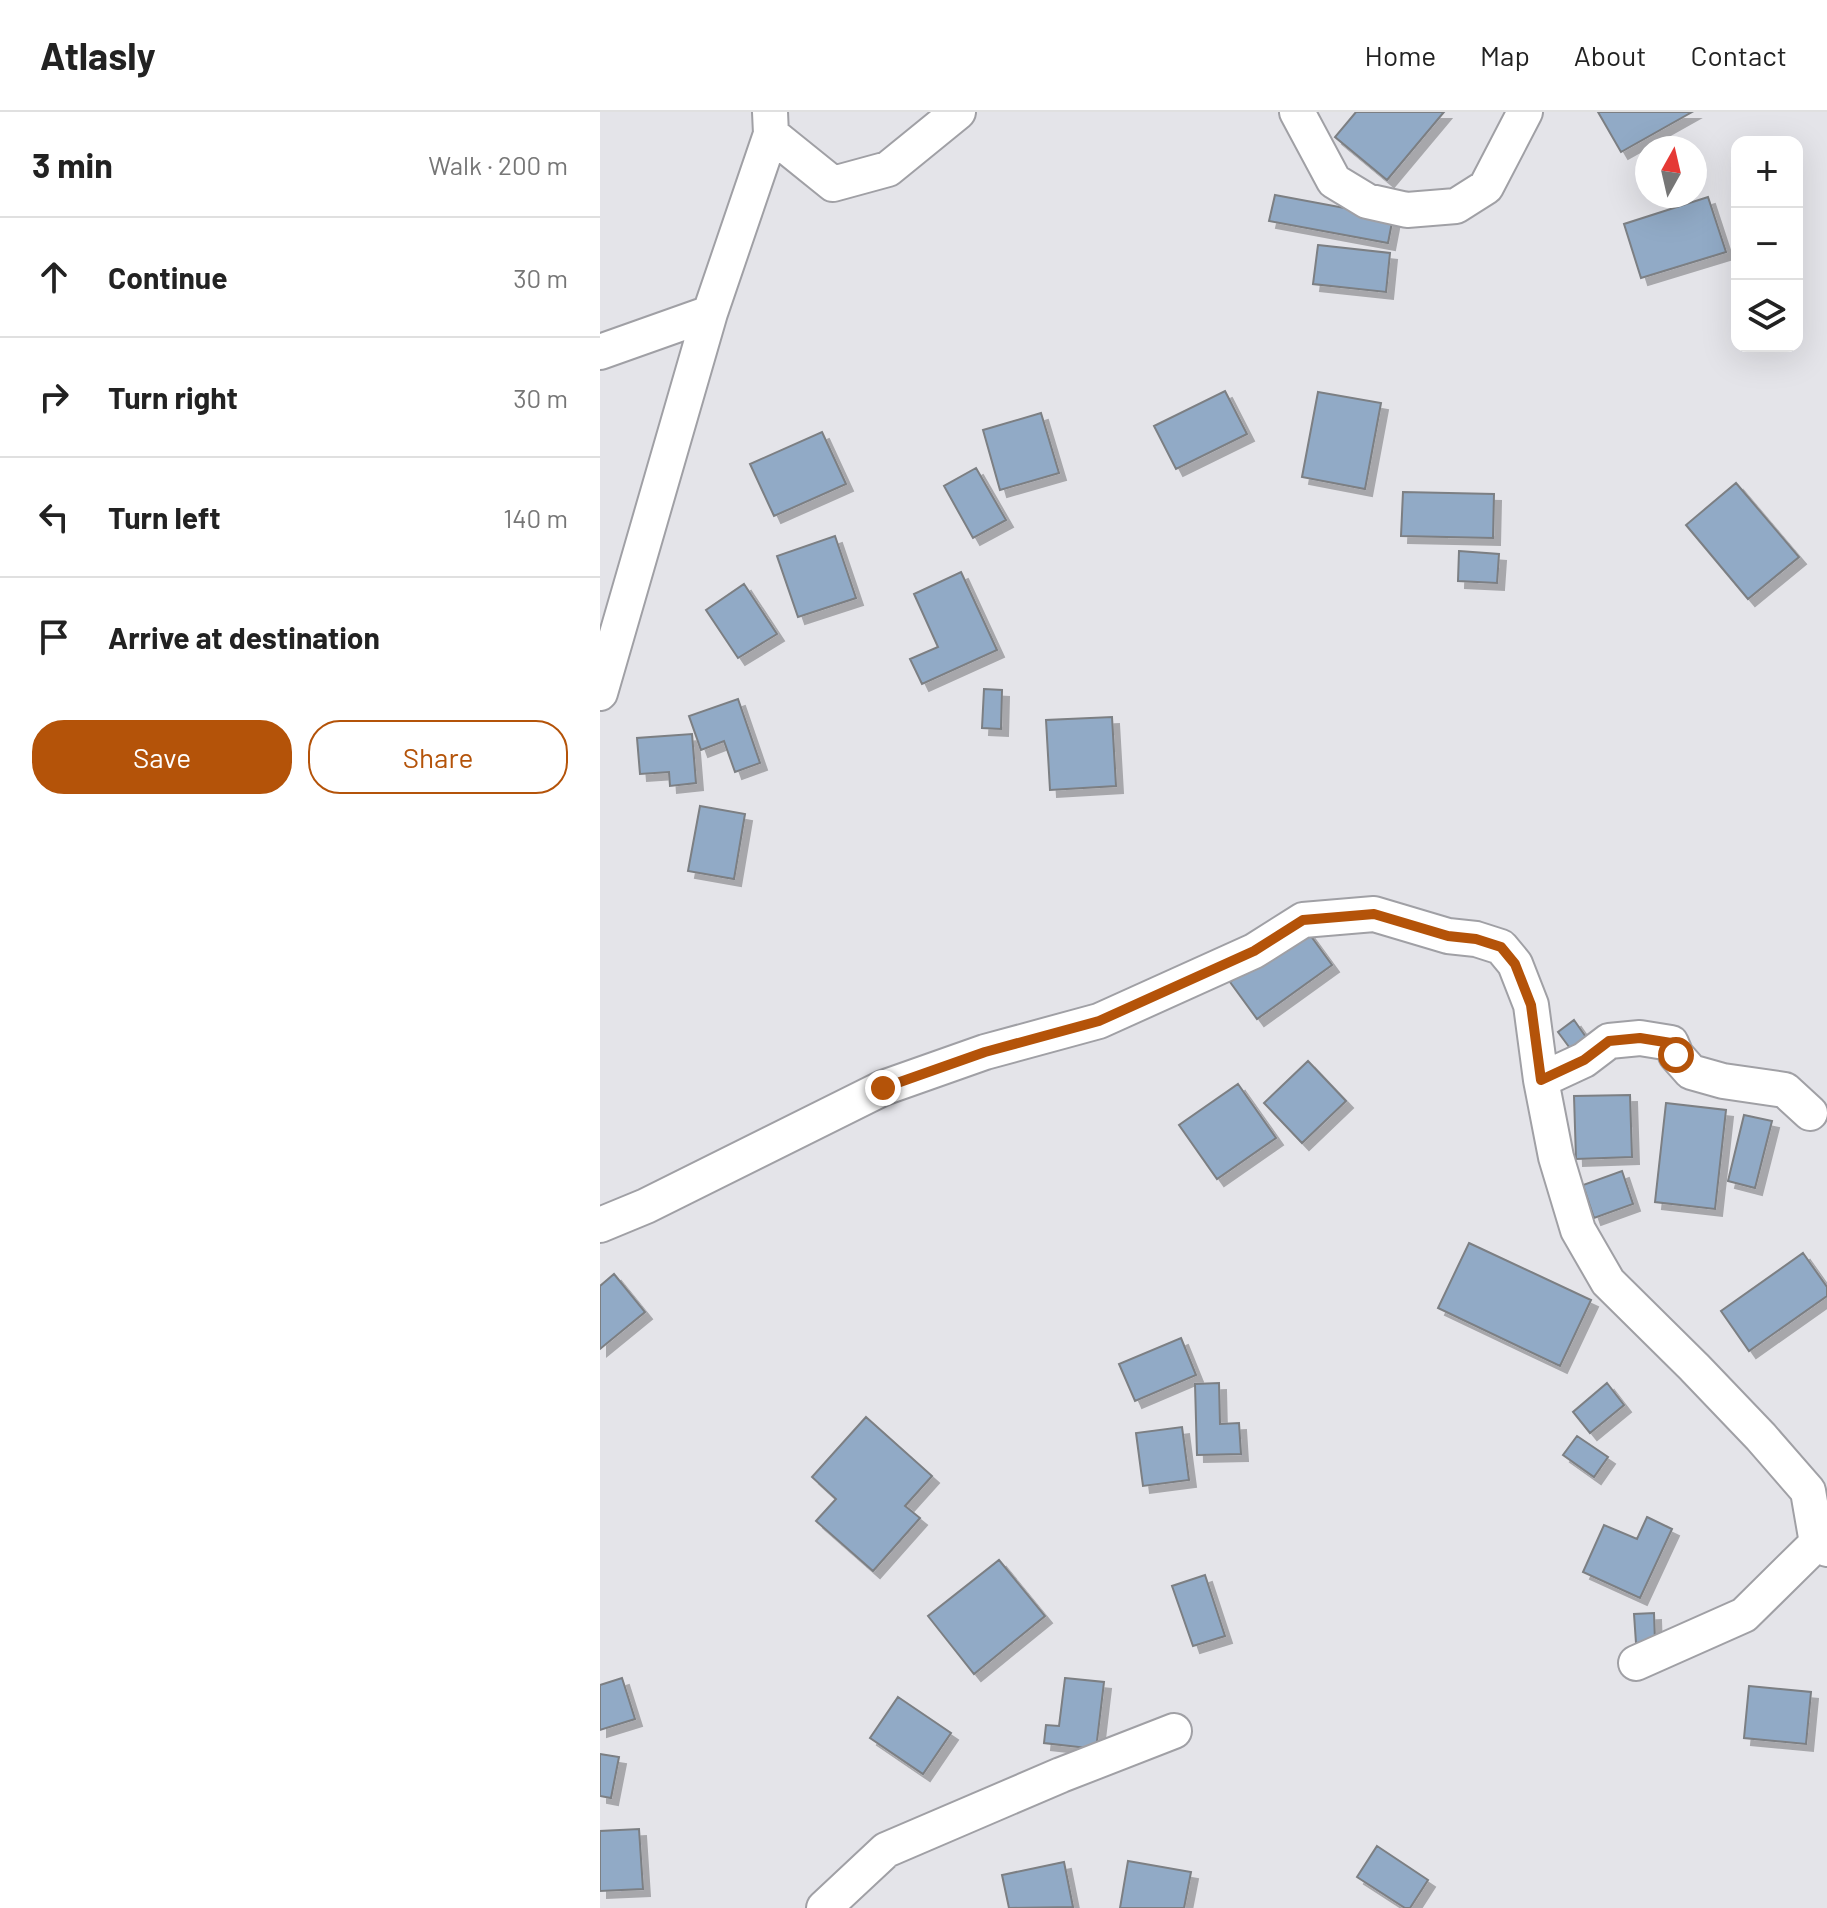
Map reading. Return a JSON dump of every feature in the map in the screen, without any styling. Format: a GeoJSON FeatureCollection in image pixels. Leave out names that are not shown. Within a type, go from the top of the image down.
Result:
{"type":"FeatureCollection","features":[{"type":"Feature","properties":{"kind":"street"},"geometry":{"type":"LineString","coordinates":[[600,693],[710,313],[770,123],[833,184],[888,169],[958,112]]}},
{"type":"Feature","properties":{"kind":"street"},"geometry":{"type":"LineString","coordinates":[[1297,112],[1334,181],[1367,201],[1407,210],[1456,206],[1486,187],[1525,112]]}},
{"type":"Feature","properties":{"kind":"street"},"geometry":{"type":"LineString","coordinates":[[600,352],[710,313]]}},
{"type":"Feature","properties":{"kind":"street"},"geometry":{"type":"LineString","coordinates":[[600,1225],[646,1206],[883,1088],[985,1052],[1099,1021],[1254,951],[1303,920],[1374,914],[1448,936],[1476,939],[1501,947],[1515,964],[1531,1005],[1556,1157],[1578,1230],[1608,1282],[1742,1417],[1808,1491],[1822,1546],[1744,1615],[1636,1663]]}},
{"type":"Feature","properties":{"kind":"street"},"geometry":{"type":"LineString","coordinates":[[1541,1080],[1584,1060],[1609,1041],[1640,1038],[1671,1043],[1676,1055],[1691,1072],[1723,1081],[1785,1090],[1810,1113]]}},
{"type":"Feature","properties":{"kind":"street"},"geometry":{"type":"LineString","coordinates":[[824,1908],[886,1850],[1061,1775],[1174,1731]]}},
{"type":"Feature","properties":{"kind":"building"},"geometry":{"type":"Polygon","coordinates":[[[1356,112],[1444,112],[1387,180],[1335,137],[1356,112]]]}},
{"type":"Feature","properties":{"kind":"building"},"geometry":{"type":"Polygon","coordinates":[[[1598,112],[1692,112],[1649,136],[1635,136],[1635,144],[1621,152],[1598,112]]]}},
{"type":"Feature","properties":{"kind":"building"},"geometry":{"type":"Polygon","coordinates":[[[1275,195],[1393,217],[1388,243],[1269,221],[1275,195]]]}},
{"type":"Feature","properties":{"kind":"building"},"geometry":{"type":"Polygon","coordinates":[[[1707,197],[1726,252],[1641,278],[1624,224],[1674,208],[1707,208],[1707,197]]]}},
{"type":"Feature","properties":{"kind":"building"},"geometry":{"type":"Polygon","coordinates":[[[1318,245],[1390,253],[1386,292],[1313,284],[1318,245]]]}},
{"type":"Feature","properties":{"kind":"building"},"geometry":{"type":"Polygon","coordinates":[[[1225,391],[1247,434],[1176,469],[1154,426],[1225,391]]]}},
{"type":"Feature","properties":{"kind":"building"},"geometry":{"type":"Polygon","coordinates":[[[1318,392],[1381,403],[1365,489],[1302,477],[1318,392]]]}},
{"type":"Feature","properties":{"kind":"building"},"geometry":{"type":"Polygon","coordinates":[[[1041,413],[1059,473],[1000,490],[983,430],[1041,413]]]}},
{"type":"Feature","properties":{"kind":"building"},"geometry":{"type":"Polygon","coordinates":[[[822,432],[846,484],[774,516],[750,464],[822,432]]]}},
{"type":"Feature","properties":{"kind":"building"},"geometry":{"type":"Polygon","coordinates":[[[976,468],[1006,520],[973,538],[944,486],[976,468]]]}},
{"type":"Feature","properties":{"kind":"building"},"geometry":{"type":"Polygon","coordinates":[[[1736,483],[1799,557],[1748,599],[1686,525],[1736,483]]]}},
{"type":"Feature","properties":{"kind":"building"},"geometry":{"type":"Polygon","coordinates":[[[1403,492],[1494,494],[1493,538],[1401,536],[1403,492]]]}},
{"type":"Feature","properties":{"kind":"building"},"geometry":{"type":"Polygon","coordinates":[[[835,536],[856,598],[798,617],[777,556],[835,536]]]}},
{"type":"Feature","properties":{"kind":"building"},"geometry":{"type":"Polygon","coordinates":[[[1459,551],[1499,554],[1497,583],[1458,581],[1459,551]]]}},
{"type":"Feature","properties":{"kind":"building"},"geometry":{"type":"Polygon","coordinates":[[[961,572],[997,650],[922,684],[910,659],[938,647],[914,594],[961,572]]]}},
{"type":"Feature","properties":{"kind":"building"},"geometry":{"type":"Polygon","coordinates":[[[744,584],[777,634],[738,658],[706,610],[744,584]]]}},
{"type":"Feature","properties":{"kind":"building"},"geometry":{"type":"Polygon","coordinates":[[[984,689],[1002,690],[1001,729],[982,728],[984,689]]]}},
{"type":"Feature","properties":{"kind":"building"},"geometry":{"type":"Polygon","coordinates":[[[738,699],[760,763],[735,772],[724,741],[701,750],[689,716],[738,699]]]}},
{"type":"Feature","properties":{"kind":"building"},"geometry":{"type":"Polygon","coordinates":[[[1112,717],[1116,786],[1050,790],[1046,720],[1112,717]]]}},
{"type":"Feature","properties":{"kind":"building"},"geometry":{"type":"Polygon","coordinates":[[[692,734],[696,783],[670,786],[669,772],[640,774],[637,738],[692,734]]]}},
{"type":"Feature","properties":{"kind":"building"},"geometry":{"type":"Polygon","coordinates":[[[700,806],[745,814],[734,879],[688,871],[700,806]]]}},
{"type":"Feature","properties":{"kind":"building"},"geometry":{"type":"Polygon","coordinates":[[[1305,928],[1332,965],[1257,1019],[1230,982],[1305,928]]]}},
{"type":"Feature","properties":{"kind":"building"},"geometry":{"type":"Polygon","coordinates":[[[1574,1020],[1588,1040],[1572,1051],[1558,1032],[1574,1020]]]}},
{"type":"Feature","properties":{"kind":"building"},"geometry":{"type":"Polygon","coordinates":[[[1308,1061],[1346,1101],[1302,1143],[1264,1103],[1308,1061]]]}},
{"type":"Feature","properties":{"kind":"building"},"geometry":{"type":"Polygon","coordinates":[[[1238,1084],[1276,1138],[1217,1179],[1179,1125],[1238,1084]]]}},
{"type":"Feature","properties":{"kind":"building"},"geometry":{"type":"Polygon","coordinates":[[[1630,1095],[1632,1157],[1576,1159],[1574,1096],[1630,1095]]]}},
{"type":"Feature","properties":{"kind":"building"},"geometry":{"type":"Polygon","coordinates":[[[1666,1103],[1726,1110],[1715,1209],[1655,1202],[1666,1103]]]}},
{"type":"Feature","properties":{"kind":"building"},"geometry":{"type":"Polygon","coordinates":[[[1744,1115],[1772,1121],[1755,1188],[1728,1181],[1744,1115]]]}},
{"type":"Feature","properties":{"kind":"building"},"geometry":{"type":"Polygon","coordinates":[[[1622,1171],[1633,1204],[1594,1218],[1583,1185],[1622,1171]]]}},
{"type":"Feature","properties":{"kind":"building"},"geometry":{"type":"Polygon","coordinates":[[[1469,1243],[1591,1300],[1560,1366],[1438,1308],[1469,1243]]]}},
{"type":"Feature","properties":{"kind":"building"},"geometry":{"type":"Polygon","coordinates":[[[1803,1253],[1827,1287],[1827,1296],[1749,1351],[1721,1311],[1803,1253]]]}},
{"type":"Feature","properties":{"kind":"building"},"geometry":{"type":"Polygon","coordinates":[[[614,1274],[645,1312],[600,1349],[600,1286],[614,1274]]]}},
{"type":"Feature","properties":{"kind":"building"},"geometry":{"type":"Polygon","coordinates":[[[1181,1338],[1196,1375],[1135,1401],[1119,1364],[1181,1338]]]}},
{"type":"Feature","properties":{"kind":"building"},"geometry":{"type":"Polygon","coordinates":[[[1219,1383],[1220,1424],[1239,1423],[1241,1454],[1197,1455],[1195,1384],[1219,1383]]]}},
{"type":"Feature","properties":{"kind":"building"},"geometry":{"type":"Polygon","coordinates":[[[1607,1383],[1624,1405],[1590,1433],[1573,1412],[1607,1383]]]}},
{"type":"Feature","properties":{"kind":"building"},"geometry":{"type":"Polygon","coordinates":[[[866,1417],[932,1476],[905,1506],[920,1518],[873,1571],[816,1521],[836,1499],[812,1477],[866,1417]]]}},
{"type":"Feature","properties":{"kind":"building"},"geometry":{"type":"Polygon","coordinates":[[[1182,1427],[1189,1480],[1143,1486],[1136,1433],[1182,1427]]]}},
{"type":"Feature","properties":{"kind":"building"},"geometry":{"type":"Polygon","coordinates":[[[1577,1436],[1608,1457],[1594,1477],[1563,1455],[1577,1436]]]}},
{"type":"Feature","properties":{"kind":"building"},"geometry":{"type":"Polygon","coordinates":[[[1647,1517],[1672,1529],[1640,1598],[1583,1572],[1604,1525],[1637,1539],[1647,1517]]]}},
{"type":"Feature","properties":{"kind":"building"},"geometry":{"type":"Polygon","coordinates":[[[999,1560],[1045,1616],[974,1674],[928,1616],[999,1560]]]}},
{"type":"Feature","properties":{"kind":"building"},"geometry":{"type":"Polygon","coordinates":[[[1205,1575],[1225,1636],[1193,1646],[1172,1586],[1205,1575]]]}},
{"type":"Feature","properties":{"kind":"building"},"geometry":{"type":"Polygon","coordinates":[[[1654,1613],[1655,1642],[1636,1643],[1634,1614],[1654,1613]]]}},
{"type":"Feature","properties":{"kind":"building"},"geometry":{"type":"Polygon","coordinates":[[[622,1678],[635,1719],[600,1730],[600,1685],[622,1678]]]}},
{"type":"Feature","properties":{"kind":"building"},"geometry":{"type":"Polygon","coordinates":[[[1065,1678],[1104,1682],[1096,1749],[1044,1743],[1046,1725],[1059,1726],[1065,1678]]]}},
{"type":"Feature","properties":{"kind":"building"},"geometry":{"type":"Polygon","coordinates":[[[1749,1686],[1811,1692],[1806,1744],[1744,1738],[1749,1686]]]}},
{"type":"Feature","properties":{"kind":"building"},"geometry":{"type":"Polygon","coordinates":[[[898,1697],[951,1733],[923,1774],[870,1738],[898,1697]]]}},
{"type":"Feature","properties":{"kind":"building"},"geometry":{"type":"Polygon","coordinates":[[[600,1754],[619,1757],[611,1798],[600,1796],[600,1754]]]}},
{"type":"Feature","properties":{"kind":"building"},"geometry":{"type":"Polygon","coordinates":[[[639,1829],[643,1889],[600,1891],[600,1831],[639,1829]]]}},
{"type":"Feature","properties":{"kind":"building"},"geometry":{"type":"Polygon","coordinates":[[[1377,1846],[1428,1880],[1410,1908],[1405,1908],[1357,1877],[1377,1846]]]}},
{"type":"Feature","properties":{"kind":"building"},"geometry":{"type":"Polygon","coordinates":[[[1128,1861],[1191,1872],[1184,1908],[1120,1908],[1128,1861]]]}},
{"type":"Feature","properties":{"kind":"building"},"geometry":{"type":"Polygon","coordinates":[[[1064,1862],[1073,1907],[1009,1908],[1002,1875],[1064,1862]]]}},
{"type":"Feature","properties":{"kind":"route"},"geometry":{"type":"LineString","coordinates":[[883,1088],[985,1052],[1099,1021],[1254,951],[1303,920],[1374,914],[1448,936],[1476,939],[1501,947],[1515,964],[1531,1005],[1541,1080],[1584,1060],[1609,1041],[1640,1038],[1671,1043],[1676,1055]]}}]}
